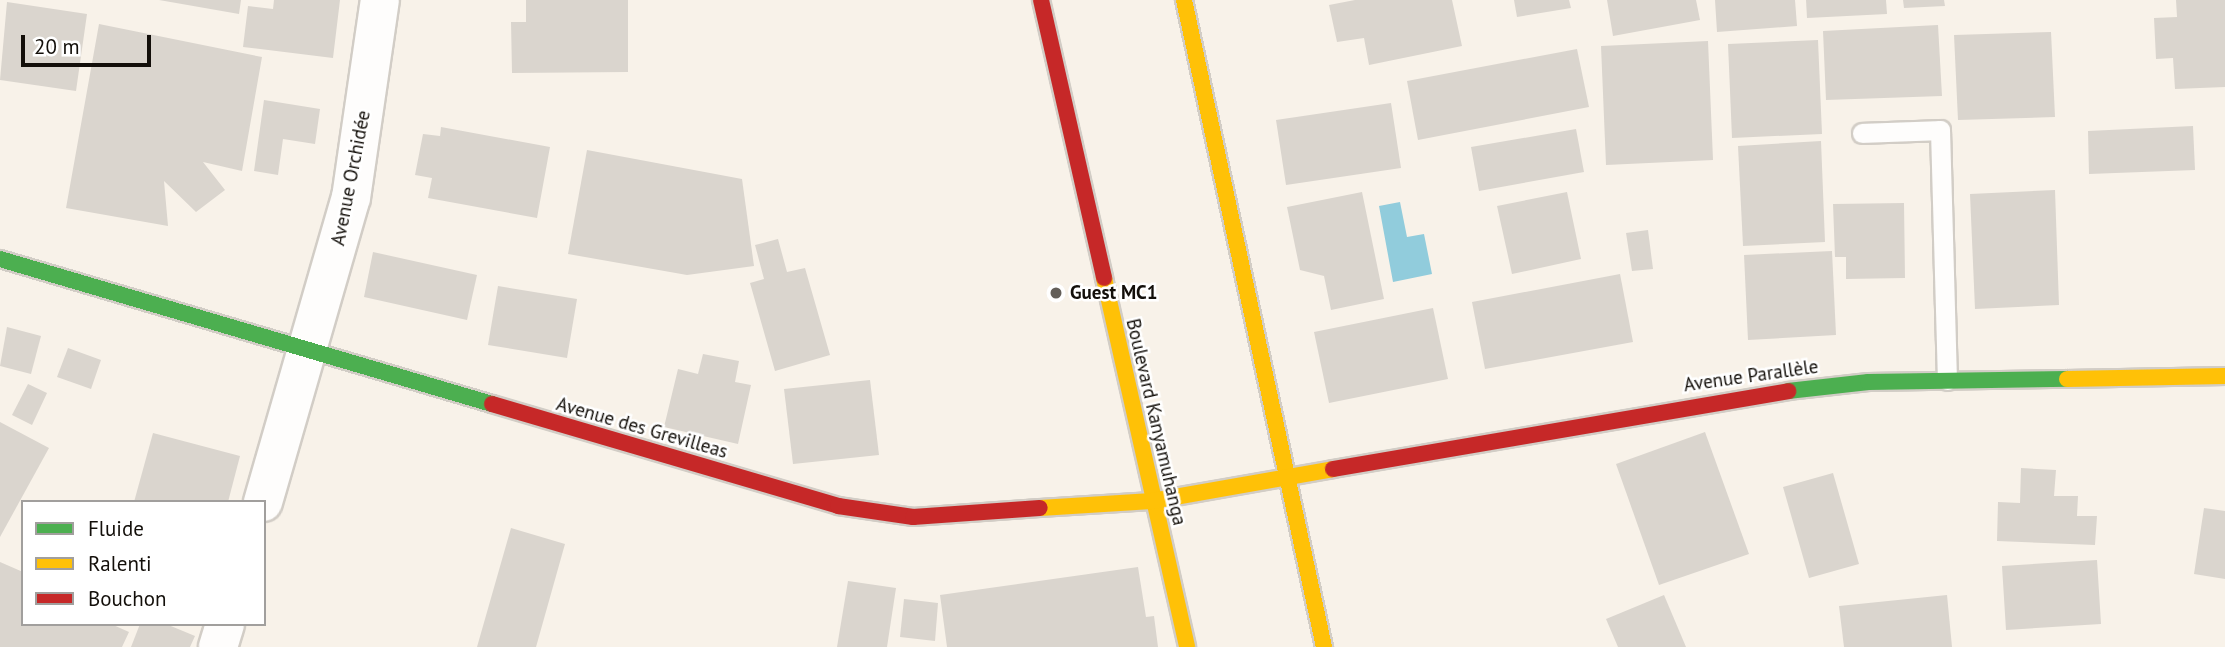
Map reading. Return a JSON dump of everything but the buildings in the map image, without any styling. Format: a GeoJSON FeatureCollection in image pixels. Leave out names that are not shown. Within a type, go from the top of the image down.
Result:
{"type":"FeatureCollection","features":[{"type":"Feature","properties":{"kind":"street","name":"Avenue Orchidée"},"geometry":{"type":"LineString","coordinates":[[264,500],[310,354],[351,198],[380,0]]}},
{"type":"Feature","properties":{"kind":"street","name":"Boulevard Kanyamuhanga"},"geometry":{"type":"LineString","coordinates":[[1041,0],[1187,647]]}},
{"type":"Feature","properties":{"kind":"street"},"geometry":{"type":"LineString","coordinates":[[1184,0],[1324,647]]}},
{"type":"Feature","properties":{"kind":"street","name":"Avenue des Grevilleas"},"geometry":{"type":"LineString","coordinates":[[0,259],[310,354],[874,514],[913,517],[1152,501],[1288,474]]}},
{"type":"Feature","properties":{"kind":"street","name":"Avenue Parallèle"},"geometry":{"type":"LineString","coordinates":[[1288,474],[1727,398],[1868,382],[2225,376]]}},
{"type":"Feature","properties":{"kind":"street"},"geometry":{"type":"LineString","coordinates":[[218,647],[224,626]]}},
{"type":"Feature","properties":{"kind":"lane"},"geometry":{"type":"LineString","coordinates":[[1862,134],[1940,130],[1947,380]]}},
{"type":"Feature","properties":{"kind":"water"},"geometry":{"type":"Polygon","coordinates":[[[1400,202],[1407,237],[1424,234],[1432,274],[1393,282],[1379,206],[1400,202]]]}},
{"type":"Feature","properties":{"kind":"traffic: fast"},"geometry":{"type":"LineString","coordinates":[[0,259],[492,404]]}},
{"type":"Feature","properties":{"kind":"traffic: fast"},"geometry":{"type":"LineString","coordinates":[[1788,391],[1868,382],[2067,379]]}},
{"type":"Feature","properties":{"kind":"traffic: slow"},"geometry":{"type":"LineString","coordinates":[[1184,0],[1324,647]]}},
{"type":"Feature","properties":{"kind":"traffic: slow"},"geometry":{"type":"LineString","coordinates":[[1104,278],[1187,647]]}},
{"type":"Feature","properties":{"kind":"traffic: slow"},"geometry":{"type":"LineString","coordinates":[[2067,379],[2225,376]]}},
{"type":"Feature","properties":{"kind":"traffic: slow"},"geometry":{"type":"LineString","coordinates":[[1040,508],[1152,501],[1333,469]]}},
{"type":"Feature","properties":{"kind":"traffic: jam"},"geometry":{"type":"LineString","coordinates":[[1041,0],[1104,278]]}},
{"type":"Feature","properties":{"kind":"traffic: jam"},"geometry":{"type":"LineString","coordinates":[[1333,469],[1788,391]]}},
{"type":"Feature","properties":{"kind":"traffic: jam"},"geometry":{"type":"LineString","coordinates":[[492,404],[838,506],[913,517],[1040,508]]}},
{"type":"Feature","properties":{"kind":"place","name":"Guest MC1"},"geometry":{"type":"Point","coordinates":[1056,293]}}]}
